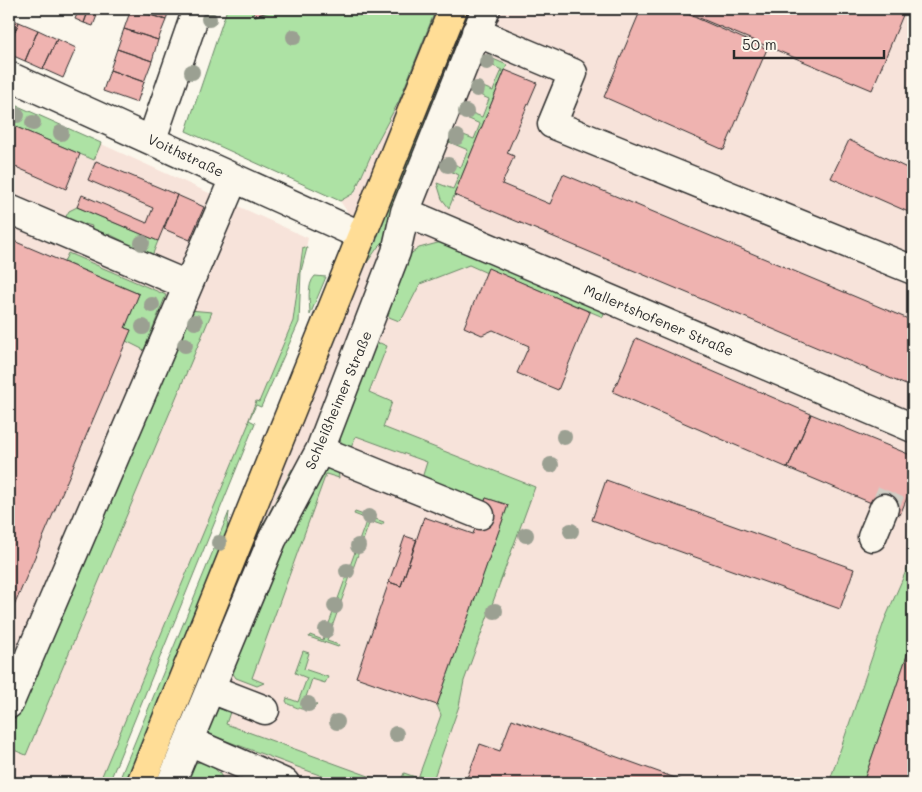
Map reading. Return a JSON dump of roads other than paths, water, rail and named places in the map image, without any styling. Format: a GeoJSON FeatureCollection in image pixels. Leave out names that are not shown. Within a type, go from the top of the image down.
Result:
{"type":"FeatureCollection","features":[{"type":"Feature","properties":{"kind":"main road"},"geometry":{"type":"LineString","coordinates":[[141,783],[453,9]]}},
{"type":"Feature","properties":{"kind":"street"},"geometry":{"type":"LineString","coordinates":[[152,139],[197,9]]}},
{"type":"Feature","properties":{"kind":"street"},"geometry":{"type":"LineString","coordinates":[[481,20],[573,73],[552,124],[913,270]]}},
{"type":"Feature","properties":{"kind":"street","name":"Schleißheimer Straße"},"geometry":{"type":"LineString","coordinates":[[171,783],[272,540],[320,450],[396,252],[405,212],[481,20]]}},
{"type":"Feature","properties":{"kind":"street","name":"Voithstraße"},"geometry":{"type":"LineString","coordinates":[[9,76],[152,139],[362,236]]}},
{"type":"Feature","properties":{"kind":"street"},"geometry":{"type":"LineString","coordinates":[[9,704],[234,178]]}},
{"type":"Feature","properties":{"kind":"street"},"geometry":{"type":"LineString","coordinates":[[9,209],[187,285]]}},
{"type":"Feature","properties":{"kind":"street","name":"Mallertshofener Straße"},"geometry":{"type":"LineString","coordinates":[[405,212],[913,428]]}},
{"type":"Feature","properties":{"kind":"street"},"geometry":{"type":"LineString","coordinates":[[320,450],[480,515]]}},
{"type":"Feature","properties":{"kind":"street"},"geometry":{"type":"LineString","coordinates":[[872,537],[884,508]]}},
{"type":"Feature","properties":{"kind":"street"},"geometry":{"type":"LineString","coordinates":[[211,689],[265,710]]}},
{"type":"Feature","properties":{"kind":"street"},"geometry":{"type":"LineString","coordinates":[[189,741],[285,783]]}},
{"type":"Feature","properties":{"kind":"tunnel"},"geometry":{"type":"LineString","coordinates":[[884,508],[891,492]]}}]}
